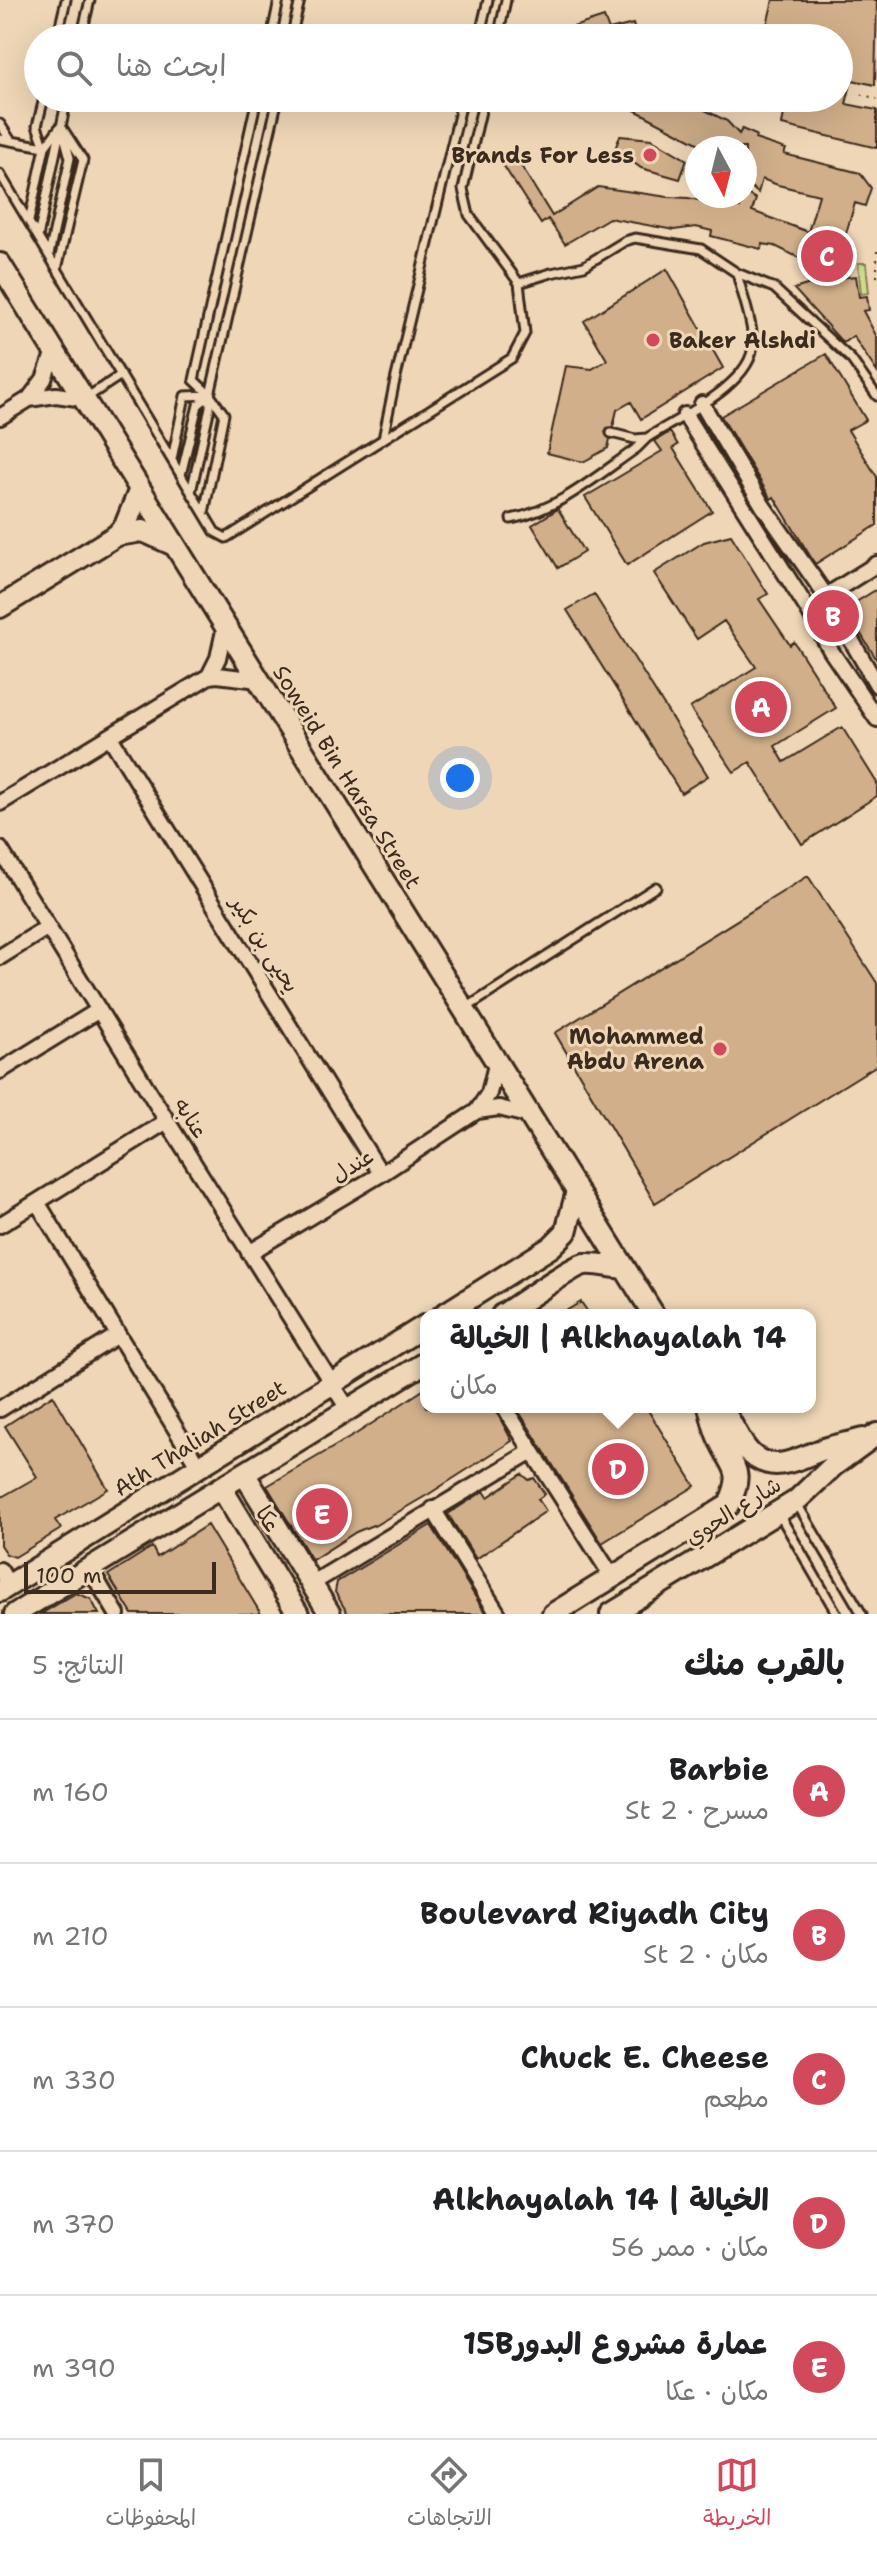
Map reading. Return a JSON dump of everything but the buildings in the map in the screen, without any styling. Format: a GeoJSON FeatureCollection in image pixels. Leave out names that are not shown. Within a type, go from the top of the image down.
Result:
{"type":"FeatureCollection","features":[{"type":"Feature","properties":{"kind":"street","name":"Soweid Bin Harsa Street"},"geometry":{"type":"LineString","coordinates":[[0,264],[650,1309]]}},
{"type":"Feature","properties":{"kind":"street"},"geometry":{"type":"LineString","coordinates":[[0,417],[29,399],[44,379],[54,351]]}},
{"type":"Feature","properties":{"kind":"street"},"geometry":{"type":"LineString","coordinates":[[29,399],[56,395],[84,399]]}},
{"type":"Feature","properties":{"kind":"street"},"geometry":{"type":"LineString","coordinates":[[702,404],[759,499],[826,596],[877,685]]}},
{"type":"Feature","properties":{"kind":"street"},"geometry":{"type":"LineString","coordinates":[[685,415],[819,631],[875,711]]}},
{"type":"Feature","properties":{"kind":"street"},"geometry":{"type":"LineString","coordinates":[[0,607],[117,535],[125,526],[140,489]]}},
{"type":"Feature","properties":{"kind":"street"},"geometry":{"type":"LineString","coordinates":[[745,508],[759,499]]}},
{"type":"Feature","properties":{"kind":"street"},"geometry":{"type":"LineString","coordinates":[[117,535],[143,531],[174,545]]}},
{"type":"Feature","properties":{"kind":"street"},"geometry":{"type":"LineString","coordinates":[[826,596],[877,564]]}},
{"type":"Feature","properties":{"kind":"street"},"geometry":{"type":"LineString","coordinates":[[792,584],[809,572]]}},
{"type":"Feature","properties":{"kind":"street"},"geometry":{"type":"LineString","coordinates":[[819,631],[839,619]]}},
{"type":"Feature","properties":{"kind":"street"},"geometry":{"type":"LineString","coordinates":[[209,676],[218,658],[225,626]]}},
{"type":"Feature","properties":{"kind":"street"},"geometry":{"type":"LineString","coordinates":[[0,803],[209,676],[259,680]]}},
{"type":"Feature","properties":{"kind":"street","name":"يحيى بن بكير"},"geometry":{"type":"LineString","coordinates":[[110,737],[381,1174]]}},
{"type":"Feature","properties":{"kind":"street","name":"عنابه"},"geometry":{"type":"LineString","coordinates":[[0,849],[348,1409]]}},
{"type":"Feature","properties":{"kind":"street"},"geometry":{"type":"LineString","coordinates":[[0,957],[48,927]]}},
{"type":"Feature","properties":{"kind":"street"},"geometry":{"type":"LineString","coordinates":[[0,1071],[99,1010]]}},
{"type":"Feature","properties":{"kind":"street"},"geometry":{"type":"LineString","coordinates":[[477,1111],[489,1093],[497,1061]]}},
{"type":"Feature","properties":{"kind":"street"},"geometry":{"type":"LineString","coordinates":[[477,1111],[499,1108],[531,1116]]}},
{"type":"Feature","properties":{"kind":"street","name":"عندل"},"geometry":{"type":"LineString","coordinates":[[249,1253],[381,1174],[477,1111]]}},
{"type":"Feature","properties":{"kind":"street"},"geometry":{"type":"LineString","coordinates":[[0,1225],[167,1121]]}},
{"type":"Feature","properties":{"kind":"street"},"geometry":{"type":"LineString","coordinates":[[453,1309],[551,1247],[566,1232],[577,1191]]}},
{"type":"Feature","properties":{"kind":"street"},"geometry":{"type":"LineString","coordinates":[[37,1202],[199,1467]]}},
{"type":"Feature","properties":{"kind":"street"},"geometry":{"type":"LineString","coordinates":[[512,1309],[574,1267],[587,1264],[624,1268]]}},
{"type":"Feature","properties":{"kind":"street","name":"Ath Thaliah Street"},"geometry":{"type":"LineString","coordinates":[[3,1582],[199,1467],[420,1329]]}},
{"type":"Feature","properties":{"kind":"street"},"geometry":{"type":"LineString","coordinates":[[0,1409],[118,1335]]}},
{"type":"Feature","properties":{"kind":"street"},"geometry":{"type":"LineString","coordinates":[[15,1614],[420,1366]]}},
{"type":"Feature","properties":{"kind":"street"},"geometry":{"type":"LineString","coordinates":[[508,1413],[613,1578]]}},
{"type":"Feature","properties":{"kind":"street","name":"شارع الحوي"},"geometry":{"type":"LineString","coordinates":[[553,1614],[729,1505],[737,1486],[737,1469],[718,1438],[711,1413]]}},
{"type":"Feature","properties":{"kind":"street","name":"شارع الحوي"},"geometry":{"type":"LineString","coordinates":[[724,1413],[749,1453],[760,1460],[779,1465],[822,1449],[875,1436]]}},
{"type":"Feature","properties":{"kind":"street","name":"شارع الحوي"},"geometry":{"type":"LineString","coordinates":[[611,1614],[796,1501],[833,1466],[875,1436]]}},
{"type":"Feature","properties":{"kind":"street"},"geometry":{"type":"LineString","coordinates":[[311,1584],[532,1451]]}},
{"type":"Feature","properties":{"kind":"street","name":"عكا"},"geometry":{"type":"LineString","coordinates":[[245,1475],[330,1614]]}},
{"type":"Feature","properties":{"kind":"street","name":"عكا"},"geometry":{"type":"LineString","coordinates":[[222,1489],[298,1614]]}},
{"type":"Feature","properties":{"kind":"street"},"geometry":{"type":"LineString","coordinates":[[433,1509],[498,1614]]}},
{"type":"Feature","properties":{"kind":"street"},"geometry":{"type":"LineString","coordinates":[[90,1569],[117,1614]]}},
{"type":"Feature","properties":{"kind":"lane"},"geometry":{"type":"LineString","coordinates":[[60,24],[66,0]]}},
{"type":"Feature","properties":{"kind":"lane"},"geometry":{"type":"LineString","coordinates":[[84,24],[90,0]]}},
{"type":"Feature","properties":{"kind":"lane"},"geometry":{"type":"LineString","coordinates":[[274,24],[279,0]]}},
{"type":"Feature","properties":{"kind":"lane"},"geometry":{"type":"LineString","coordinates":[[294,24],[300,0]]}},
{"type":"Feature","properties":{"kind":"lane"},"geometry":{"type":"LineString","coordinates":[[482,24],[488,0]]}},
{"type":"Feature","properties":{"kind":"lane"},"geometry":{"type":"LineString","coordinates":[[501,24],[506,0]]}},
{"type":"Feature","properties":{"kind":"lane"},"geometry":{"type":"LineString","coordinates":[[40,112],[37,126],[45,147]]}},
{"type":"Feature","properties":{"kind":"lane"},"geometry":{"type":"LineString","coordinates":[[38,238],[64,112]]}},
{"type":"Feature","properties":{"kind":"lane"},"geometry":{"type":"LineString","coordinates":[[204,513],[224,414],[194,380],[254,112]]}},
{"type":"Feature","properties":{"kind":"lane"},"geometry":{"type":"LineString","coordinates":[[191,492],[275,112]]}},
{"type":"Feature","properties":{"kind":"lane"},"geometry":{"type":"LineString","coordinates":[[383,439],[460,112]]}},
{"type":"Feature","properties":{"kind":"lane"},"geometry":{"type":"LineString","coordinates":[[0,174],[215,532],[226,538],[512,358],[525,333],[519,283],[469,215],[463,189],[481,112]]}},
{"type":"Feature","properties":{"kind":"lane"},"geometry":{"type":"LineString","coordinates":[[0,124],[11,141]]}},
{"type":"Feature","properties":{"kind":"lane"},"geometry":{"type":"LineString","coordinates":[[28,222],[45,147],[61,126]]}},
{"type":"Feature","properties":{"kind":"lane"},"geometry":{"type":"LineString","coordinates":[[49,255],[70,158],[61,126]]}},
{"type":"Feature","properties":{"kind":"lane"},"geometry":{"type":"LineString","coordinates":[[57,269],[83,160],[61,126]]}},
{"type":"Feature","properties":{"kind":"lane"},"geometry":{"type":"LineString","coordinates":[[0,139],[45,147]]}},
{"type":"Feature","properties":{"kind":"lane"},"geometry":{"type":"LineString","coordinates":[[519,283],[584,266],[635,238],[701,249],[737,273],[774,288],[851,359],[877,396]]}},
{"type":"Feature","properties":{"kind":"lane"},"geometry":{"type":"LineString","coordinates":[[511,519],[541,511],[557,502],[738,379],[749,362],[753,340],[737,273]]}},
{"type":"Feature","properties":{"kind":"lane"},"geometry":{"type":"LineString","coordinates":[[84,399],[121,375]]}},
{"type":"Feature","properties":{"kind":"lane"},"geometry":{"type":"LineString","coordinates":[[172,459],[185,396],[210,395]]}},
{"type":"Feature","properties":{"kind":"lane"},"geometry":{"type":"LineString","coordinates":[[181,475],[198,405],[210,395]]}},
{"type":"Feature","properties":{"kind":"lane"},"geometry":{"type":"LineString","coordinates":[[611,433],[635,439],[647,438]]}},
{"type":"Feature","properties":{"kind":"lane"},"geometry":{"type":"LineString","coordinates":[[464,1009],[656,887]]}},
{"type":"Feature","properties":{"kind":"lane"},"geometry":{"type":"LineString","coordinates":[[796,1501],[862,1614]]}},
{"type":"Feature","properties":{"kind":"lane"},"geometry":{"type":"LineString","coordinates":[[778,1512],[837,1614]]}},
{"type":"Feature","properties":{"kind":"path"},"geometry":{"type":"LineString","coordinates":[[861,94],[877,99]]}},
{"type":"Feature","properties":{"kind":"path"},"geometry":{"type":"LineString","coordinates":[[877,251],[877,279]]}},
{"type":"Feature","properties":{"kind":"green space"},"geometry":{"type":"Polygon","coordinates":[[[858,263],[866,263],[869,293],[861,294],[858,263]]]}},
{"type":"Feature","properties":{"kind":"place","name":"Brands For Less"},"geometry":{"type":"Point","coordinates":[650,155]}},
{"type":"Feature","properties":{"kind":"place","name":"Chuck E. Cheese"},"geometry":{"type":"Point","coordinates":[827,256]}},
{"type":"Feature","properties":{"kind":"place","name":"Baker Alshdi"},"geometry":{"type":"Point","coordinates":[653,340]}},
{"type":"Feature","properties":{"kind":"place","name":"Boulevard Riyadh City"},"geometry":{"type":"Point","coordinates":[833,616]}},
{"type":"Feature","properties":{"kind":"place","name":"Barbie"},"geometry":{"type":"Point","coordinates":[761,707]}},
{"type":"Feature","properties":{"kind":"place","name":"Mohammed Abdu Arena"},"geometry":{"type":"Point","coordinates":[720,1049]}},
{"type":"Feature","properties":{"kind":"place","name":"الخيالة | Alkhayalah 14"},"geometry":{"type":"Point","coordinates":[618,1469]}},
{"type":"Feature","properties":{"kind":"place","name":"عمارة مشروع البدور15B"},"geometry":{"type":"Point","coordinates":[322,1514]}}]}
